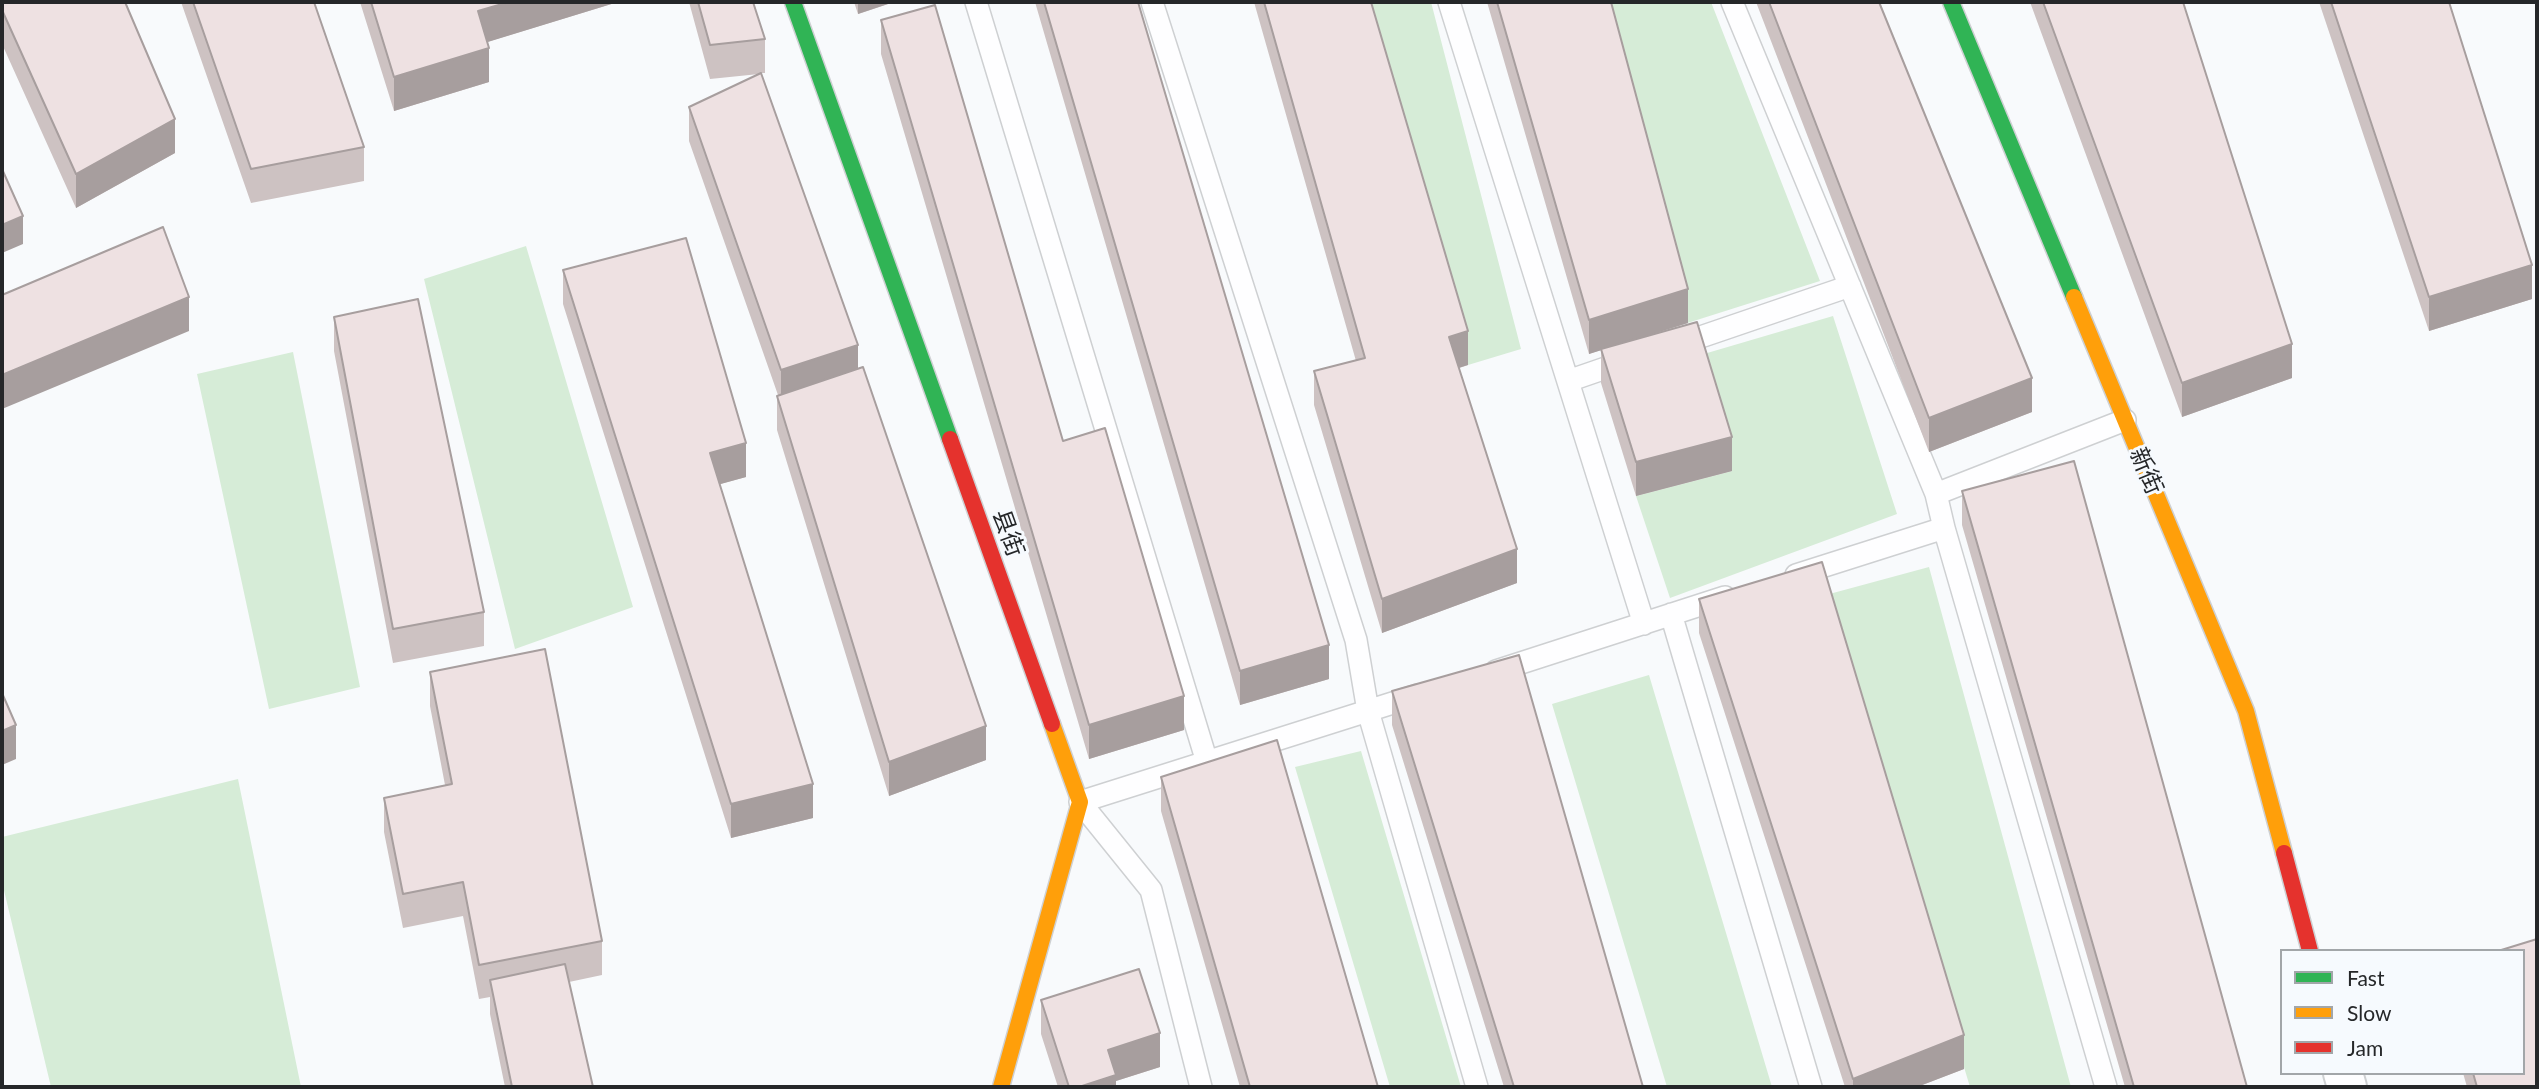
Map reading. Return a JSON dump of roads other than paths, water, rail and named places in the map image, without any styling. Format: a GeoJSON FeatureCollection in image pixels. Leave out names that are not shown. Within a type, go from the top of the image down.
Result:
{"type":"FeatureCollection","features":[{"type":"Feature","properties":{"kind":"street","name":"县街"},"geometry":{"type":"LineString","coordinates":[[793,2],[1080,802]]}},
{"type":"Feature","properties":{"kind":"street","name":"新街"},"geometry":{"type":"LineString","coordinates":[[1951,2],[2246,711],[2309,949]]}},
{"type":"Feature","properties":{"kind":"street"},"geometry":{"type":"LineString","coordinates":[[1002,1087],[1080,802]]}},
{"type":"Feature","properties":{"kind":"lane"},"geometry":{"type":"LineString","coordinates":[[976,2],[1207,762]]}},
{"type":"Feature","properties":{"kind":"lane"},"geometry":{"type":"LineString","coordinates":[[1152,2],[1356,640],[1368,711],[1477,1087]]}},
{"type":"Feature","properties":{"kind":"lane"},"geometry":{"type":"LineString","coordinates":[[1449,2],[1644,624]]}},
{"type":"Feature","properties":{"kind":"lane"},"geometry":{"type":"LineString","coordinates":[[1732,2],[1937,494],[1944,528],[2106,1087]]}},
{"type":"Feature","properties":{"kind":"lane"},"geometry":{"type":"LineString","coordinates":[[1568,381],[1850,286]]}},
{"type":"Feature","properties":{"kind":"lane"},"geometry":{"type":"LineString","coordinates":[[1937,494],[2125,420]]}},
{"type":"Feature","properties":{"kind":"lane"},"geometry":{"type":"LineString","coordinates":[[1775,582],[1944,528]]}},
{"type":"Feature","properties":{"kind":"lane"},"geometry":{"type":"LineString","coordinates":[[1473,678],[1749,590]]}},
{"type":"Feature","properties":{"kind":"lane"},"geometry":{"type":"LineString","coordinates":[[1671,614],[1811,1087]]}},
{"type":"Feature","properties":{"kind":"lane"},"geometry":{"type":"LineString","coordinates":[[1201,1087],[1151,890],[1080,802],[1434,690]]}}]}
